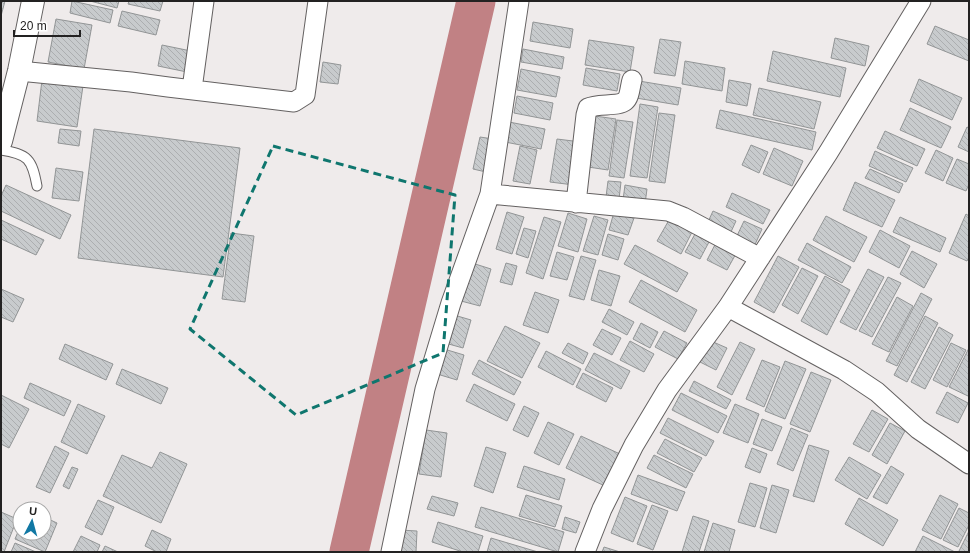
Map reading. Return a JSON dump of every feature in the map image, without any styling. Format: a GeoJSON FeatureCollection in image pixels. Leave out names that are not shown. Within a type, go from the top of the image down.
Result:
{"type":"FeatureCollection","features":[{"type":"Feature","properties":{"kind":"street"},"geometry":{"type":"LineString","coordinates":[[1,140],[19,71],[33,1]]}},
{"type":"Feature","properties":{"kind":"street"},"geometry":{"type":"LineString","coordinates":[[192,89],[204,1]]}},
{"type":"Feature","properties":{"kind":"street"},"geometry":{"type":"LineString","coordinates":[[19,71],[131,82],[294,102],[305,95],[318,1]]}},
{"type":"Feature","properties":{"kind":"street"},"geometry":{"type":"LineString","coordinates":[[391,552],[425,390],[451,303],[490,194],[519,1]]}},
{"type":"Feature","properties":{"kind":"street"},"geometry":{"type":"LineString","coordinates":[[585,552],[602,509],[634,445],[668,390],[728,307],[828,153],[921,1]]}},
{"type":"Feature","properties":{"kind":"street"},"geometry":{"type":"LineString","coordinates":[[576,203],[588,108],[594,105],[619,104],[625,101],[632,80]]}},
{"type":"Feature","properties":{"kind":"street"},"geometry":{"type":"LineString","coordinates":[[490,194],[668,211],[676,213],[760,258]]}},
{"type":"Feature","properties":{"kind":"street"},"geometry":{"type":"LineString","coordinates":[[728,307],[844,370],[877,392],[918,429],[969,464]]}},
{"type":"Feature","properties":{"kind":"lane"},"geometry":{"type":"LineString","coordinates":[[1,150],[16,152],[27,158],[34,170],[37,186]]}},
{"type":"Feature","properties":{"kind":"highlighted area"},"geometry":{"type":"Polygon","coordinates":[[[273,146],[455,195],[443,353],[296,415],[190,329],[273,146]]]}},
{"type":"Feature","properties":{"kind":"building"},"geometry":{"type":"Polygon","coordinates":[[[1,1],[5,1],[1,16],[1,1]]]}},
{"type":"Feature","properties":{"kind":"building"},"geometry":{"type":"Polygon","coordinates":[[[72,1],[113,10],[110,23],[70,13],[72,1]]]}},
{"type":"Feature","properties":{"kind":"building"},"geometry":{"type":"Polygon","coordinates":[[[90,1],[119,1],[117,8],[90,1]]]}},
{"type":"Feature","properties":{"kind":"building"},"geometry":{"type":"Polygon","coordinates":[[[129,1],[163,1],[160,11],[128,4],[129,1]]]}},
{"type":"Feature","properties":{"kind":"building"},"geometry":{"type":"Polygon","coordinates":[[[122,11],[160,20],[156,35],[118,26],[122,11]]]}},
{"type":"Feature","properties":{"kind":"building"},"geometry":{"type":"Polygon","coordinates":[[[56,19],[92,25],[84,69],[48,62],[56,19]]]}},
{"type":"Feature","properties":{"kind":"building"},"geometry":{"type":"Polygon","coordinates":[[[533,22],[573,29],[570,48],[530,41],[533,22]]]}},
{"type":"Feature","properties":{"kind":"building"},"geometry":{"type":"Polygon","coordinates":[[[935,26],[969,40],[969,61],[927,44],[935,26]]]}},
{"type":"Feature","properties":{"kind":"building"},"geometry":{"type":"Polygon","coordinates":[[[835,38],[869,46],[865,66],[831,58],[835,38]]]}},
{"type":"Feature","properties":{"kind":"building"},"geometry":{"type":"Polygon","coordinates":[[[660,39],[681,42],[675,76],[654,73],[660,39]]]}},
{"type":"Feature","properties":{"kind":"building"},"geometry":{"type":"Polygon","coordinates":[[[589,40],[634,47],[630,72],[585,65],[589,40]]]}},
{"type":"Feature","properties":{"kind":"building"},"geometry":{"type":"Polygon","coordinates":[[[162,45],[191,51],[187,72],[158,66],[162,45]]]}},
{"type":"Feature","properties":{"kind":"building"},"geometry":{"type":"Polygon","coordinates":[[[523,49],[564,57],[562,69],[521,62],[523,49]]]}},
{"type":"Feature","properties":{"kind":"building"},"geometry":{"type":"Polygon","coordinates":[[[773,51],[846,68],[840,97],[767,81],[773,51]]]}},
{"type":"Feature","properties":{"kind":"building"},"geometry":{"type":"Polygon","coordinates":[[[685,61],[725,68],[722,91],[682,84],[685,61]]]}},
{"type":"Feature","properties":{"kind":"building"},"geometry":{"type":"Polygon","coordinates":[[[323,62],[341,65],[338,84],[320,82],[323,62]]]}},
{"type":"Feature","properties":{"kind":"building"},"geometry":{"type":"Polygon","coordinates":[[[586,68],[620,74],[617,91],[583,85],[586,68]]]}},
{"type":"Feature","properties":{"kind":"building"},"geometry":{"type":"Polygon","coordinates":[[[521,69],[560,77],[556,97],[517,90],[521,69]]]}},
{"type":"Feature","properties":{"kind":"building"},"geometry":{"type":"Polygon","coordinates":[[[919,79],[962,98],[952,120],[910,101],[919,79]]]}},
{"type":"Feature","properties":{"kind":"building"},"geometry":{"type":"Polygon","coordinates":[[[42,80],[83,86],[77,127],[37,121],[42,80]]]}},
{"type":"Feature","properties":{"kind":"building"},"geometry":{"type":"Polygon","coordinates":[[[729,80],[751,84],[747,106],[726,102],[729,80]]]}},
{"type":"Feature","properties":{"kind":"building"},"geometry":{"type":"Polygon","coordinates":[[[639,81],[681,88],[678,105],[636,98],[639,81]]]}},
{"type":"Feature","properties":{"kind":"building"},"geometry":{"type":"Polygon","coordinates":[[[759,88],[821,102],[814,129],[753,115],[759,88]]]}},
{"type":"Feature","properties":{"kind":"building"},"geometry":{"type":"Polygon","coordinates":[[[517,96],[553,103],[550,120],[514,113],[517,96]]]}},
{"type":"Feature","properties":{"kind":"building"},"geometry":{"type":"Polygon","coordinates":[[[640,104],[658,107],[647,178],[630,176],[640,104]]]}},
{"type":"Feature","properties":{"kind":"building"},"geometry":{"type":"Polygon","coordinates":[[[910,108],[951,127],[941,148],[900,130],[910,108]]]}},
{"type":"Feature","properties":{"kind":"building"},"geometry":{"type":"Polygon","coordinates":[[[720,110],[816,132],[812,150],[716,128],[720,110]]]}},
{"type":"Feature","properties":{"kind":"building"},"geometry":{"type":"Polygon","coordinates":[[[659,113],[675,115],[665,183],[649,181],[659,113]]]}},
{"type":"Feature","properties":{"kind":"building"},"geometry":{"type":"Polygon","coordinates":[[[595,116],[616,119],[608,170],[588,167],[595,116]]]}},
{"type":"Feature","properties":{"kind":"building"},"geometry":{"type":"Polygon","coordinates":[[[617,120],[633,122],[624,178],[609,176],[617,120]]]}},
{"type":"Feature","properties":{"kind":"building"},"geometry":{"type":"Polygon","coordinates":[[[509,122],[545,129],[541,149],[505,142],[509,122]]]}},
{"type":"Feature","properties":{"kind":"building"},"geometry":{"type":"Polygon","coordinates":[[[967,127],[969,128],[969,152],[958,147],[967,127]]]}},
{"type":"Feature","properties":{"kind":"building"},"geometry":{"type":"Polygon","coordinates":[[[60,129],[81,131],[79,146],[58,143],[60,129]]]}},
{"type":"Feature","properties":{"kind":"building"},"geometry":{"type":"Polygon","coordinates":[[[94,129],[240,148],[223,277],[78,258],[94,129]]]}},
{"type":"Feature","properties":{"kind":"building"},"geometry":{"type":"Polygon","coordinates":[[[885,131],[925,149],[917,166],[877,148],[885,131]]]}},
{"type":"Feature","properties":{"kind":"building"},"geometry":{"type":"Polygon","coordinates":[[[480,137],[493,139],[486,172],[473,169],[480,137]]]}},
{"type":"Feature","properties":{"kind":"building"},"geometry":{"type":"Polygon","coordinates":[[[557,139],[581,142],[574,185],[550,182],[557,139]]]}},
{"type":"Feature","properties":{"kind":"building"},"geometry":{"type":"Polygon","coordinates":[[[751,145],[768,152],[759,173],[742,165],[751,145]]]}},
{"type":"Feature","properties":{"kind":"building"},"geometry":{"type":"Polygon","coordinates":[[[520,146],[537,150],[530,184],[513,181],[520,146]]]}},
{"type":"Feature","properties":{"kind":"building"},"geometry":{"type":"Polygon","coordinates":[[[774,148],[803,161],[792,186],[763,174],[774,148]]]}},
{"type":"Feature","properties":{"kind":"building"},"geometry":{"type":"Polygon","coordinates":[[[936,150],[953,158],[943,181],[925,173],[936,150]]]}},
{"type":"Feature","properties":{"kind":"building"},"geometry":{"type":"Polygon","coordinates":[[[875,151],[913,168],[906,182],[869,166],[875,151]]]}},
{"type":"Feature","properties":{"kind":"building"},"geometry":{"type":"Polygon","coordinates":[[[957,159],[969,164],[969,184],[966,191],[946,183],[957,159]]]}},
{"type":"Feature","properties":{"kind":"building"},"geometry":{"type":"Polygon","coordinates":[[[56,168],[83,172],[79,201],[52,198],[56,168]]]}},
{"type":"Feature","properties":{"kind":"building"},"geometry":{"type":"Polygon","coordinates":[[[870,169],[903,184],[899,193],[865,178],[870,169]]]}},
{"type":"Feature","properties":{"kind":"building"},"geometry":{"type":"Polygon","coordinates":[[[608,181],[621,182],[619,199],[606,197],[608,181]]]}},
{"type":"Feature","properties":{"kind":"building"},"geometry":{"type":"Polygon","coordinates":[[[855,182],[895,200],[882,227],[843,210],[855,182]]]}},
{"type":"Feature","properties":{"kind":"building"},"geometry":{"type":"Polygon","coordinates":[[[6,185],[71,215],[60,239],[1,211],[1,196],[6,185]]]}},
{"type":"Feature","properties":{"kind":"building"},"geometry":{"type":"Polygon","coordinates":[[[625,185],[647,189],[645,204],[623,200],[625,185]]]}},
{"type":"Feature","properties":{"kind":"building"},"geometry":{"type":"Polygon","coordinates":[[[732,193],[770,210],[763,224],[726,207],[732,193]]]}},
{"type":"Feature","properties":{"kind":"building"},"geometry":{"type":"Polygon","coordinates":[[[713,211],[736,221],[730,234],[707,224],[713,211]]]}},
{"type":"Feature","properties":{"kind":"building"},"geometry":{"type":"Polygon","coordinates":[[[507,212],[524,217],[512,254],[496,249],[507,212]]]}},
{"type":"Feature","properties":{"kind":"building"},"geometry":{"type":"Polygon","coordinates":[[[614,212],[634,218],[628,235],[609,230],[614,212]]]}},
{"type":"Feature","properties":{"kind":"building"},"geometry":{"type":"Polygon","coordinates":[[[568,213],[587,219],[578,252],[558,246],[568,213]]]}},
{"type":"Feature","properties":{"kind":"building"},"geometry":{"type":"Polygon","coordinates":[[[966,214],[969,216],[969,257],[967,261],[949,253],[966,214]]]}},
{"type":"Feature","properties":{"kind":"building"},"geometry":{"type":"Polygon","coordinates":[[[594,216],[608,220],[598,255],[583,251],[594,216]]]}},
{"type":"Feature","properties":{"kind":"building"},"geometry":{"type":"Polygon","coordinates":[[[826,216],[867,237],[854,262],[813,240],[826,216]]]}},
{"type":"Feature","properties":{"kind":"building"},"geometry":{"type":"Polygon","coordinates":[[[544,217],[561,222],[543,279],[526,273],[544,217]]]}},
{"type":"Feature","properties":{"kind":"building"},"geometry":{"type":"Polygon","coordinates":[[[900,217],[946,238],[940,252],[893,232],[900,217]]]}},
{"type":"Feature","properties":{"kind":"building"},"geometry":{"type":"Polygon","coordinates":[[[1,220],[44,240],[36,255],[1,239],[1,220]]]}},
{"type":"Feature","properties":{"kind":"building"},"geometry":{"type":"Polygon","coordinates":[[[669,220],[692,232],[681,254],[657,241],[669,220]]]}},
{"type":"Feature","properties":{"kind":"building"},"geometry":{"type":"Polygon","coordinates":[[[744,221],[762,229],[753,249],[735,240],[744,221]]]}},
{"type":"Feature","properties":{"kind":"building"},"geometry":{"type":"Polygon","coordinates":[[[524,228],[536,231],[528,258],[516,254],[524,228]]]}},
{"type":"Feature","properties":{"kind":"building"},"geometry":{"type":"Polygon","coordinates":[[[880,230],[910,246],[899,268],[869,252],[880,230]]]}},
{"type":"Feature","properties":{"kind":"building"},"geometry":{"type":"Polygon","coordinates":[[[231,233],[254,236],[245,302],[222,299],[231,233]]]}},
{"type":"Feature","properties":{"kind":"building"},"geometry":{"type":"Polygon","coordinates":[[[608,234],[624,239],[618,260],[602,255],[608,234]]]}},
{"type":"Feature","properties":{"kind":"building"},"geometry":{"type":"Polygon","coordinates":[[[695,234],[709,242],[700,259],[685,252],[695,234]]]}},
{"type":"Feature","properties":{"kind":"building"},"geometry":{"type":"Polygon","coordinates":[[[718,239],[738,250],[727,270],[707,260],[718,239]]]}},
{"type":"Feature","properties":{"kind":"building"},"geometry":{"type":"Polygon","coordinates":[[[807,243],[851,267],[842,283],[798,260],[807,243]]]}},
{"type":"Feature","properties":{"kind":"building"},"geometry":{"type":"Polygon","coordinates":[[[635,245],[688,273],[677,292],[624,264],[635,245]]]}},
{"type":"Feature","properties":{"kind":"building"},"geometry":{"type":"Polygon","coordinates":[[[912,251],[937,264],[924,288],[900,274],[912,251]]]}},
{"type":"Feature","properties":{"kind":"building"},"geometry":{"type":"Polygon","coordinates":[[[557,252],[574,257],[567,280],[550,276],[557,252]]]}},
{"type":"Feature","properties":{"kind":"building"},"geometry":{"type":"Polygon","coordinates":[[[581,256],[596,260],[584,300],[569,296],[581,256]]]}},
{"type":"Feature","properties":{"kind":"building"},"geometry":{"type":"Polygon","coordinates":[[[778,256],[799,267],[774,313],[754,302],[778,256]]]}},
{"type":"Feature","properties":{"kind":"building"},"geometry":{"type":"Polygon","coordinates":[[[472,263],[491,269],[480,306],[461,301],[472,263]]]}},
{"type":"Feature","properties":{"kind":"building"},"geometry":{"type":"Polygon","coordinates":[[[506,263],[517,266],[512,285],[500,282],[506,263]]]}},
{"type":"Feature","properties":{"kind":"building"},"geometry":{"type":"Polygon","coordinates":[[[802,268],[818,276],[798,314],[782,305],[802,268]]]}},
{"type":"Feature","properties":{"kind":"building"},"geometry":{"type":"Polygon","coordinates":[[[868,269],[884,277],[856,330],[840,322],[868,269]]]}},
{"type":"Feature","properties":{"kind":"building"},"geometry":{"type":"Polygon","coordinates":[[[599,270],[620,276],[611,306],[591,300],[599,270]]]}},
{"type":"Feature","properties":{"kind":"building"},"geometry":{"type":"Polygon","coordinates":[[[825,276],[850,290],[827,335],[801,321],[825,276]]]}},
{"type":"Feature","properties":{"kind":"building"},"geometry":{"type":"Polygon","coordinates":[[[888,277],[901,283],[872,337],[859,331],[888,277]]]}},
{"type":"Feature","properties":{"kind":"building"},"geometry":{"type":"Polygon","coordinates":[[[641,280],[697,310],[685,332],[629,302],[641,280]]]}},
{"type":"Feature","properties":{"kind":"building"},"geometry":{"type":"Polygon","coordinates":[[[1,289],[24,299],[13,322],[1,317],[1,289]]]}},
{"type":"Feature","properties":{"kind":"building"},"geometry":{"type":"Polygon","coordinates":[[[535,292],[559,300],[548,333],[523,325],[535,292]]]}},
{"type":"Feature","properties":{"kind":"building"},"geometry":{"type":"Polygon","coordinates":[[[921,293],[932,299],[897,366],[886,361],[921,293]]]}},
{"type":"Feature","properties":{"kind":"building"},"geometry":{"type":"Polygon","coordinates":[[[897,297],[913,306],[889,352],[872,344],[897,297]]]}},
{"type":"Feature","properties":{"kind":"building"},"geometry":{"type":"Polygon","coordinates":[[[609,309],[634,322],[627,335],[602,322],[609,309]]]}},
{"type":"Feature","properties":{"kind":"building"},"geometry":{"type":"Polygon","coordinates":[[[454,315],[471,320],[463,348],[445,343],[454,315]]]}},
{"type":"Feature","properties":{"kind":"building"},"geometry":{"type":"Polygon","coordinates":[[[925,316],[938,323],[907,382],[894,375],[925,316]]]}},
{"type":"Feature","properties":{"kind":"building"},"geometry":{"type":"Polygon","coordinates":[[[641,323],[658,332],[650,348],[633,339],[641,323]]]}},
{"type":"Feature","properties":{"kind":"building"},"geometry":{"type":"Polygon","coordinates":[[[505,326],[540,343],[522,378],[487,361],[505,326]]]}},
{"type":"Feature","properties":{"kind":"building"},"geometry":{"type":"Polygon","coordinates":[[[939,327],[953,335],[925,389],[911,382],[939,327]]]}},
{"type":"Feature","properties":{"kind":"building"},"geometry":{"type":"Polygon","coordinates":[[[602,329],[621,338],[612,355],[593,345],[602,329]]]}},
{"type":"Feature","properties":{"kind":"building"},"geometry":{"type":"Polygon","coordinates":[[[664,331],[687,343],[678,359],[655,347],[664,331]]]}},
{"type":"Feature","properties":{"kind":"building"},"geometry":{"type":"Polygon","coordinates":[[[630,341],[654,354],[644,372],[620,360],[630,341]]]}},
{"type":"Feature","properties":{"kind":"building"},"geometry":{"type":"Polygon","coordinates":[[[711,341],[727,348],[716,370],[700,362],[711,341]]]}},
{"type":"Feature","properties":{"kind":"building"},"geometry":{"type":"Polygon","coordinates":[[[740,342],[755,349],[732,395],[717,387],[740,342]]]}},
{"type":"Feature","properties":{"kind":"building"},"geometry":{"type":"Polygon","coordinates":[[[568,343],[588,353],[583,364],[562,353],[568,343]]]}},
{"type":"Feature","properties":{"kind":"building"},"geometry":{"type":"Polygon","coordinates":[[[951,343],[966,350],[947,387],[933,380],[951,343]]]}},
{"type":"Feature","properties":{"kind":"building"},"geometry":{"type":"Polygon","coordinates":[[[65,344],[113,364],[106,380],[59,359],[65,344]]]}},
{"type":"Feature","properties":{"kind":"building"},"geometry":{"type":"Polygon","coordinates":[[[969,348],[969,394],[968,396],[949,387],[969,348]]]}},
{"type":"Feature","properties":{"kind":"building"},"geometry":{"type":"Polygon","coordinates":[[[444,349],[464,355],[457,380],[437,374],[444,349]]]}},
{"type":"Feature","properties":{"kind":"building"},"geometry":{"type":"Polygon","coordinates":[[[546,351],[581,369],[573,385],[538,367],[546,351]]]}},
{"type":"Feature","properties":{"kind":"building"},"geometry":{"type":"Polygon","coordinates":[[[594,353],[630,371],[621,389],[585,370],[594,353]]]}},
{"type":"Feature","properties":{"kind":"building"},"geometry":{"type":"Polygon","coordinates":[[[479,360],[521,382],[514,395],[472,374],[479,360]]]}},
{"type":"Feature","properties":{"kind":"building"},"geometry":{"type":"Polygon","coordinates":[[[762,360],[780,367],[764,407],[746,399],[762,360]]]}},
{"type":"Feature","properties":{"kind":"building"},"geometry":{"type":"Polygon","coordinates":[[[785,361],[806,369],[785,419],[765,411],[785,361]]]}},
{"type":"Feature","properties":{"kind":"building"},"geometry":{"type":"Polygon","coordinates":[[[122,369],[168,388],[161,404],[116,384],[122,369]]]}},
{"type":"Feature","properties":{"kind":"building"},"geometry":{"type":"Polygon","coordinates":[[[811,372],[831,380],[810,432],[790,424],[811,372]]]}},
{"type":"Feature","properties":{"kind":"building"},"geometry":{"type":"Polygon","coordinates":[[[583,373],[613,388],[606,402],[576,387],[583,373]]]}},
{"type":"Feature","properties":{"kind":"building"},"geometry":{"type":"Polygon","coordinates":[[[694,381],[731,400],[726,409],[689,391],[694,381]]]}},
{"type":"Feature","properties":{"kind":"building"},"geometry":{"type":"Polygon","coordinates":[[[30,383],[71,401],[64,416],[24,398],[30,383]]]}},
{"type":"Feature","properties":{"kind":"building"},"geometry":{"type":"Polygon","coordinates":[[[474,384],[515,404],[507,421],[466,401],[474,384]]]}},
{"type":"Feature","properties":{"kind":"building"},"geometry":{"type":"Polygon","coordinates":[[[947,392],[968,403],[958,423],[936,413],[947,392]]]}},
{"type":"Feature","properties":{"kind":"building"},"geometry":{"type":"Polygon","coordinates":[[[681,393],[727,416],[718,433],[672,410],[681,393]]]}},
{"type":"Feature","properties":{"kind":"building"},"geometry":{"type":"Polygon","coordinates":[[[1,395],[29,409],[9,448],[1,444],[1,395]]]}},
{"type":"Feature","properties":{"kind":"building"},"geometry":{"type":"Polygon","coordinates":[[[78,404],[105,416],[87,454],[61,442],[78,404]]]}},
{"type":"Feature","properties":{"kind":"building"},"geometry":{"type":"Polygon","coordinates":[[[735,404],[759,414],[748,443],[723,433],[735,404]]]}},
{"type":"Feature","properties":{"kind":"building"},"geometry":{"type":"Polygon","coordinates":[[[524,406],[539,413],[528,437],[513,430],[524,406]]]}},
{"type":"Feature","properties":{"kind":"building"},"geometry":{"type":"Polygon","coordinates":[[[872,410],[888,419],[869,452],[853,444],[872,410]]]}},
{"type":"Feature","properties":{"kind":"building"},"geometry":{"type":"Polygon","coordinates":[[[668,418],[714,441],[706,456],[660,433],[668,418]]]}},
{"type":"Feature","properties":{"kind":"building"},"geometry":{"type":"Polygon","coordinates":[[[762,419],[782,427],[772,451],[753,444],[762,419]]]}},
{"type":"Feature","properties":{"kind":"building"},"geometry":{"type":"Polygon","coordinates":[[[548,422],[574,434],[559,465],[534,453],[548,422]]]}},
{"type":"Feature","properties":{"kind":"building"},"geometry":{"type":"Polygon","coordinates":[[[890,423],[905,431],[887,464],[872,455],[890,423]]]}},
{"type":"Feature","properties":{"kind":"building"},"geometry":{"type":"Polygon","coordinates":[[[791,428],[808,435],[793,471],[777,464],[791,428]]]}},
{"type":"Feature","properties":{"kind":"building"},"geometry":{"type":"Polygon","coordinates":[[[426,430],[447,433],[441,477],[419,474],[426,430]]]}},
{"type":"Feature","properties":{"kind":"building"},"geometry":{"type":"Polygon","coordinates":[[[581,436],[620,454],[605,486],[566,468],[581,436]]]}},
{"type":"Feature","properties":{"kind":"building"},"geometry":{"type":"Polygon","coordinates":[[[665,439],[702,458],[694,472],[657,453],[665,439]]]}},
{"type":"Feature","properties":{"kind":"building"},"geometry":{"type":"Polygon","coordinates":[[[809,445],[829,451],[814,502],[793,496],[809,445]]]}},
{"type":"Feature","properties":{"kind":"building"},"geometry":{"type":"Polygon","coordinates":[[[55,446],[69,453],[50,493],[36,487],[55,446]]]}},
{"type":"Feature","properties":{"kind":"building"},"geometry":{"type":"Polygon","coordinates":[[[486,447],[506,453],[493,493],[474,486],[486,447]]]}},
{"type":"Feature","properties":{"kind":"building"},"geometry":{"type":"Polygon","coordinates":[[[752,448],[767,454],[760,473],[745,467],[752,448]]]}},
{"type":"Feature","properties":{"kind":"building"},"geometry":{"type":"Polygon","coordinates":[[[160,452],[187,464],[161,523],[103,496],[122,455],[152,468],[160,452]]]}},
{"type":"Feature","properties":{"kind":"building"},"geometry":{"type":"Polygon","coordinates":[[[654,455],[693,474],[686,488],[647,468],[654,455]]]}},
{"type":"Feature","properties":{"kind":"building"},"geometry":{"type":"Polygon","coordinates":[[[849,457],[881,475],[867,499],[835,480],[849,457]]]}},
{"type":"Feature","properties":{"kind":"building"},"geometry":{"type":"Polygon","coordinates":[[[524,466],[565,479],[559,500],[517,487],[524,466]]]}},
{"type":"Feature","properties":{"kind":"building"},"geometry":{"type":"Polygon","coordinates":[[[891,466],[904,474],[887,504],[873,497],[891,466]]]}},
{"type":"Feature","properties":{"kind":"building"},"geometry":{"type":"Polygon","coordinates":[[[72,467],[78,469],[69,489],[63,486],[72,467]]]}},
{"type":"Feature","properties":{"kind":"building"},"geometry":{"type":"Polygon","coordinates":[[[638,475],[685,492],[677,511],[631,494],[638,475]]]}},
{"type":"Feature","properties":{"kind":"building"},"geometry":{"type":"Polygon","coordinates":[[[750,483],[767,488],[755,527],[738,522],[750,483]]]}},
{"type":"Feature","properties":{"kind":"building"},"geometry":{"type":"Polygon","coordinates":[[[772,485],[789,490],[776,533],[760,528],[772,485]]]}},
{"type":"Feature","properties":{"kind":"building"},"geometry":{"type":"Polygon","coordinates":[[[526,495],[562,506],[555,527],[519,516],[526,495]]]}},
{"type":"Feature","properties":{"kind":"building"},"geometry":{"type":"Polygon","coordinates":[[[940,495],[958,504],[941,539],[922,530],[940,495]]]}},
{"type":"Feature","properties":{"kind":"building"},"geometry":{"type":"Polygon","coordinates":[[[432,496],[458,503],[454,516],[427,509],[432,496]]]}},
{"type":"Feature","properties":{"kind":"building"},"geometry":{"type":"Polygon","coordinates":[[[625,497],[647,506],[633,542],[611,533],[625,497]]]}},
{"type":"Feature","properties":{"kind":"building"},"geometry":{"type":"Polygon","coordinates":[[[859,498],[898,520],[883,546],[845,524],[859,498]]]}},
{"type":"Feature","properties":{"kind":"building"},"geometry":{"type":"Polygon","coordinates":[[[98,500],[114,507],[102,535],[85,527],[98,500]]]}},
{"type":"Feature","properties":{"kind":"building"},"geometry":{"type":"Polygon","coordinates":[[[652,505],[668,511],[653,550],[637,544],[652,505]]]}},
{"type":"Feature","properties":{"kind":"building"},"geometry":{"type":"Polygon","coordinates":[[[481,507],[564,532],[558,552],[475,527],[481,507]]]}},
{"type":"Feature","properties":{"kind":"building"},"geometry":{"type":"Polygon","coordinates":[[[959,508],[969,513],[969,525],[958,547],[943,540],[959,508]]]}},
{"type":"Feature","properties":{"kind":"building"},"geometry":{"type":"Polygon","coordinates":[[[1,512],[12,517],[12,532],[4,552],[1,552],[1,512]]]}},
{"type":"Feature","properties":{"kind":"building"},"geometry":{"type":"Polygon","coordinates":[[[693,516],[709,521],[699,552],[682,552],[693,516]]]}},
{"type":"Feature","properties":{"kind":"building"},"geometry":{"type":"Polygon","coordinates":[[[565,517],[580,522],[576,533],[562,529],[565,517]]]}},
{"type":"Feature","properties":{"kind":"building"},"geometry":{"type":"Polygon","coordinates":[[[52,521],[57,523],[52,535],[52,521]]]}},
{"type":"Feature","properties":{"kind":"building"},"geometry":{"type":"Polygon","coordinates":[[[438,522],[483,536],[478,552],[463,552],[432,542],[438,522]]]}},
{"type":"Feature","properties":{"kind":"building"},"geometry":{"type":"Polygon","coordinates":[[[713,523],[735,530],[729,552],[704,552],[713,523]]]}},
{"type":"Feature","properties":{"kind":"building"},"geometry":{"type":"Polygon","coordinates":[[[152,530],[171,539],[166,552],[157,552],[145,546],[152,530]]]}},
{"type":"Feature","properties":{"kind":"building"},"geometry":{"type":"Polygon","coordinates":[[[400,530],[417,531],[416,552],[399,552],[400,530]]]}},
{"type":"Feature","properties":{"kind":"building"},"geometry":{"type":"Polygon","coordinates":[[[969,531],[969,552],[959,551],[969,531]]]}},
{"type":"Feature","properties":{"kind":"building"},"geometry":{"type":"Polygon","coordinates":[[[81,536],[100,545],[97,552],[73,552],[81,536]]]}},
{"type":"Feature","properties":{"kind":"building"},"geometry":{"type":"Polygon","coordinates":[[[923,536],[955,552],[915,552],[923,536]]]}},
{"type":"Feature","properties":{"kind":"building"},"geometry":{"type":"Polygon","coordinates":[[[491,538],[538,552],[487,552],[491,538]]]}},
{"type":"Feature","properties":{"kind":"building"},"geometry":{"type":"Polygon","coordinates":[[[20,541],[50,541],[45,552],[20,541]]]}},
{"type":"Feature","properties":{"kind":"building"},"geometry":{"type":"Polygon","coordinates":[[[15,543],[36,552],[11,552],[15,543]]]}},
{"type":"Feature","properties":{"kind":"building"},"geometry":{"type":"Polygon","coordinates":[[[105,546],[118,552],[102,552],[105,546]]]}},
{"type":"Feature","properties":{"kind":"building"},"geometry":{"type":"Polygon","coordinates":[[[604,547],[620,552],[602,552],[604,547]]]}},
{"type":"Feature","properties":{"kind":"waterway"},"geometry":{"type":"LineString","coordinates":[[349,552],[476,1]]}}]}
